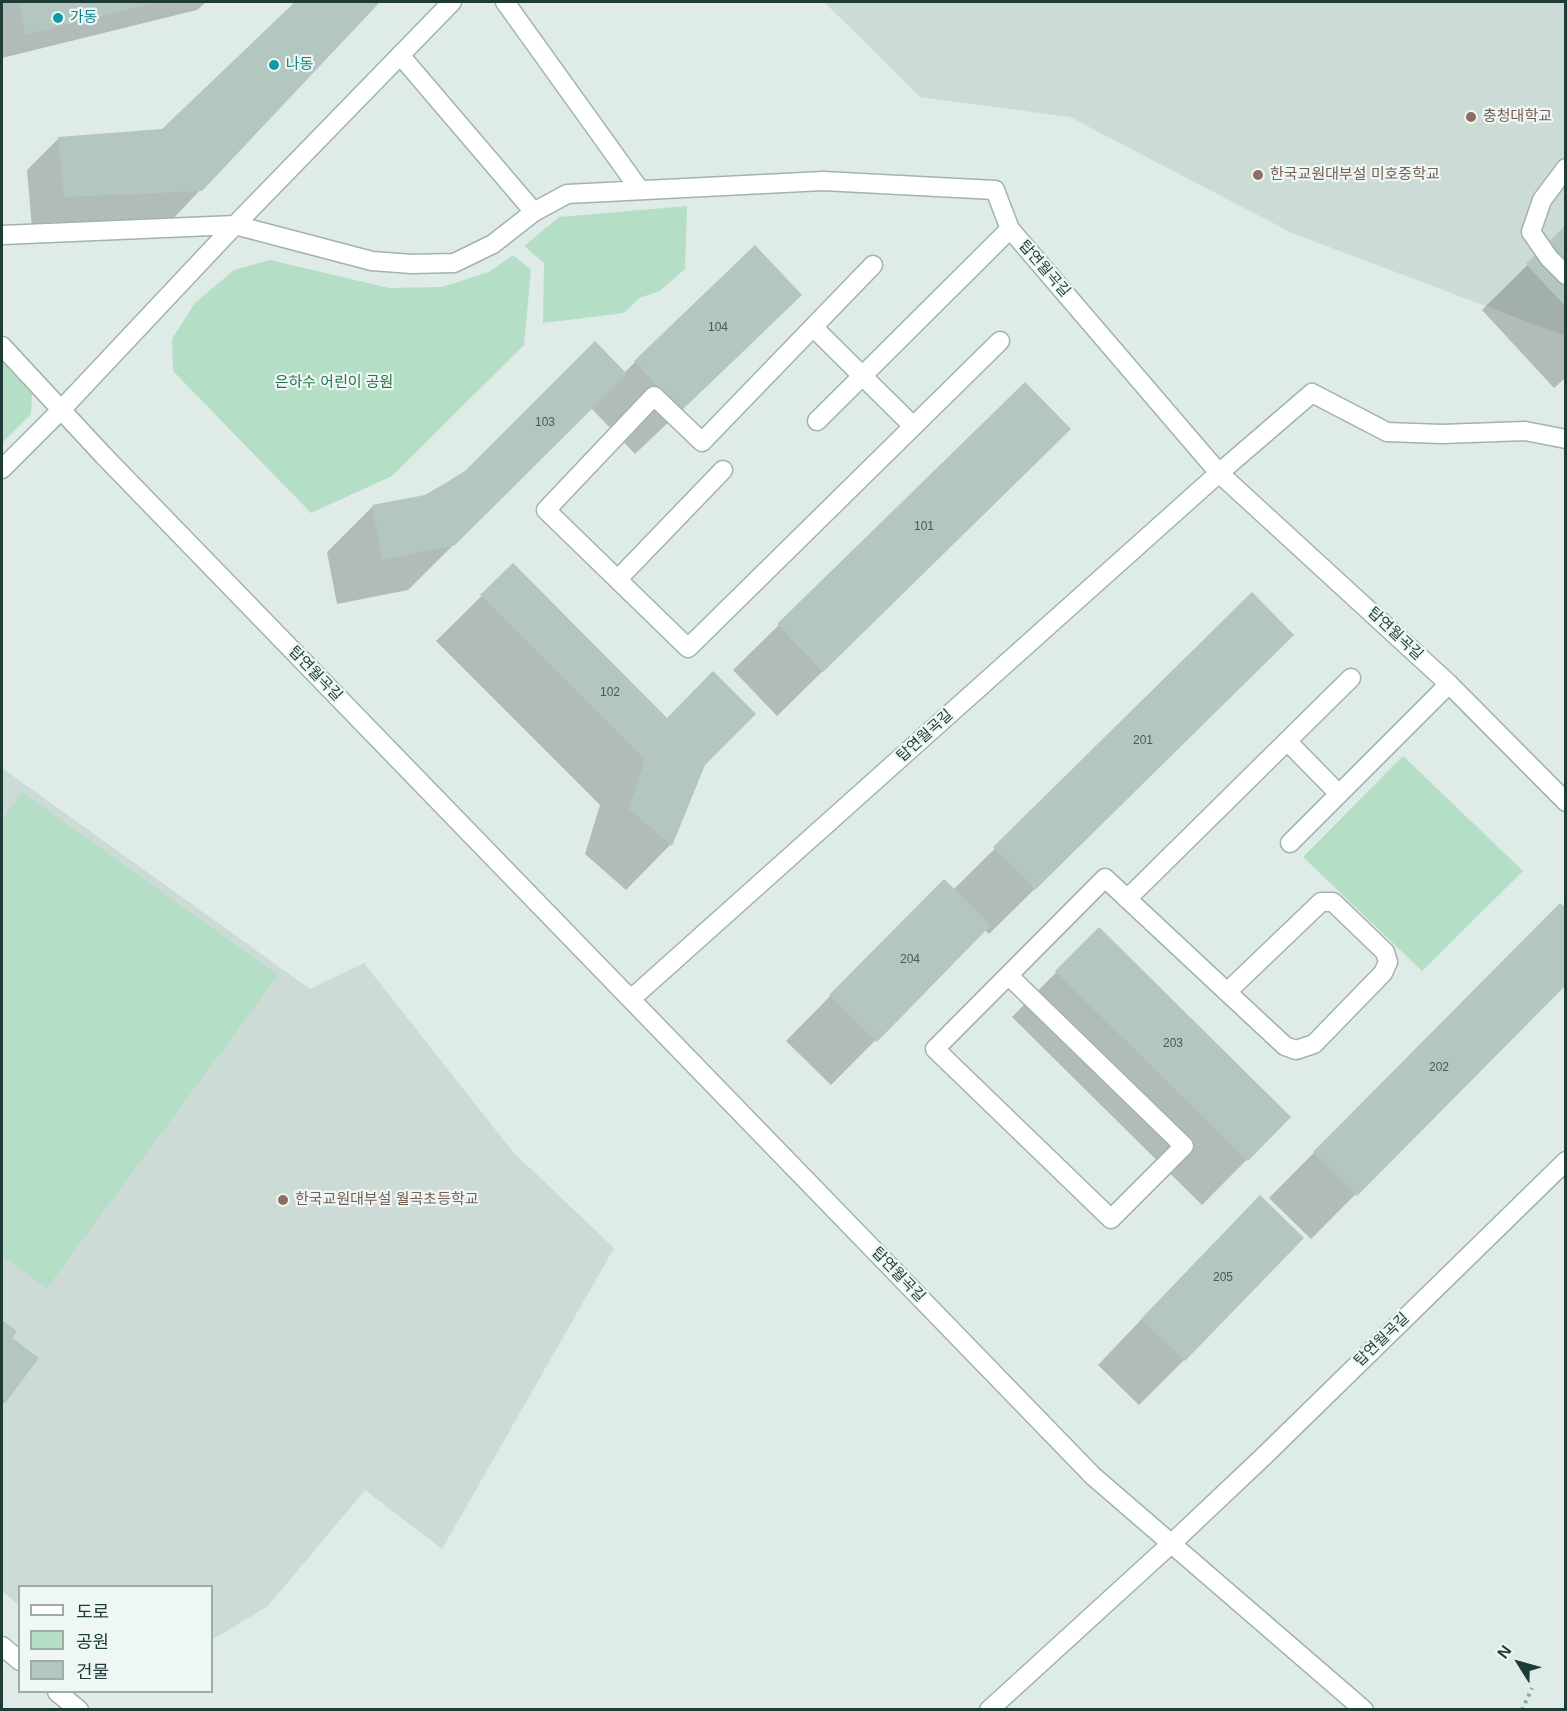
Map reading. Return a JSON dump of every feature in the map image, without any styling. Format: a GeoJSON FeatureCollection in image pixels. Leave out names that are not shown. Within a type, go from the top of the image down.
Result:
{"type":"FeatureCollection","features":[{"type":"Feature","properties":{"kind":"street"},"geometry":{"type":"LineString","coordinates":[[2,469],[452,2]]}},
{"type":"Feature","properties":{"kind":"street"},"geometry":{"type":"LineString","coordinates":[[505,2],[640,190]]}},
{"type":"Feature","properties":{"kind":"street"},"geometry":{"type":"LineString","coordinates":[[400,55],[534,213]]}},
{"type":"Feature","properties":{"kind":"street"},"geometry":{"type":"LineString","coordinates":[[1566,168],[1542,200],[1531,232],[1549,258],[1566,275]]}},
{"type":"Feature","properties":{"kind":"street","name":"탑연월곡길"},"geometry":{"type":"LineString","coordinates":[[640,190],[823,181],[995,190],[1010,229],[1219,472],[1449,684],[1566,801]]}},
{"type":"Feature","properties":{"kind":"street"},"geometry":{"type":"LineString","coordinates":[[2,235],[235,225],[372,261],[412,264],[454,263],[493,244],[534,213],[567,194],[640,190]]}},
{"type":"Feature","properties":{"kind":"street"},"geometry":{"type":"LineString","coordinates":[[817,421],[1010,229]]}},
{"type":"Feature","properties":{"kind":"street"},"geometry":{"type":"LineString","coordinates":[[873,265],[702,441],[654,396],[546,510],[688,648],[1000,341]]}},
{"type":"Feature","properties":{"kind":"street"},"geometry":{"type":"LineString","coordinates":[[813,327],[913,426]]}},
{"type":"Feature","properties":{"kind":"street","name":"탑연월곡길"},"geometry":{"type":"LineString","coordinates":[[2,346],[61,410],[1093,1476],[1172,1543]]}},
{"type":"Feature","properties":{"kind":"street"},"geometry":{"type":"LineString","coordinates":[[1219,472],[1312,393],[1387,432],[1442,434],[1525,431],[1566,439]]}},
{"type":"Feature","properties":{"kind":"street"},"geometry":{"type":"LineString","coordinates":[[618,579],[723,470]]}},
{"type":"Feature","properties":{"kind":"street","name":"탑연월곡길"},"geometry":{"type":"LineString","coordinates":[[631,999],[1219,472]]}},
{"type":"Feature","properties":{"kind":"street"},"geometry":{"type":"LineString","coordinates":[[1127,899],[1351,678]]}},
{"type":"Feature","properties":{"kind":"street"},"geometry":{"type":"LineString","coordinates":[[1290,843],[1449,684]]}},
{"type":"Feature","properties":{"kind":"street"},"geometry":{"type":"LineString","coordinates":[[1287,741],[1339,794]]}},
{"type":"Feature","properties":{"kind":"street"},"geometry":{"type":"LineString","coordinates":[[1009,976],[1184,1146],[1111,1219],[936,1049],[1105,878],[1127,899],[1285,1046],[1296,1050],[1314,1044],[1383,973],[1388,962],[1385,952],[1333,902],[1321,902],[1227,992]]}},
{"type":"Feature","properties":{"kind":"street","name":"탑연월곡길"},"geometry":{"type":"LineString","coordinates":[[989,1710],[1172,1543],[1566,1161]]}},
{"type":"Feature","properties":{"kind":"street"},"geometry":{"type":"LineString","coordinates":[[1172,1543],[1364,1710]]}},
{"type":"Feature","properties":{"kind":"street"},"geometry":{"type":"LineString","coordinates":[[2,1646],[18,1659]]}},
{"type":"Feature","properties":{"kind":"street"},"geometry":{"type":"LineString","coordinates":[[58,1693],[79,1710]]}},
{"type":"Feature","properties":{"kind":"path"},"geometry":{"type":"LineString","coordinates":[[1522,1710],[1532,1688]]}},
{"type":"Feature","properties":{"kind":"shaded area"},"geometry":{"type":"Polygon","coordinates":[[[824,2],[1565,2],[1565,336],[1292,233],[1070,117],[920,97],[824,2]]]}},
{"type":"Feature","properties":{"kind":"shaded area","name":"한국교원대부설 월곡초등학교"},"geometry":{"type":"Polygon","coordinates":[[[2,768],[310,989],[364,963],[513,1152],[614,1248],[442,1549],[365,1490],[268,1606],[213,1639],[213,1585],[18,1585],[18,1604],[2,1591],[2,768]]]}},
{"type":"Feature","properties":{"kind":"green space"},"geometry":{"type":"Polygon","coordinates":[[[687,206],[685,269],[660,291],[639,298],[624,313],[543,323],[544,263],[524,246],[559,217],[687,206]]]}},
{"type":"Feature","properties":{"kind":"green space","name":"은하수 어린이 공원"},"geometry":{"type":"Polygon","coordinates":[[[513,255],[531,270],[524,345],[392,476],[311,513],[173,371],[172,339],[195,303],[234,270],[270,260],[389,288],[442,287],[489,272],[513,255]]]}},
{"type":"Feature","properties":{"kind":"green space"},"geometry":{"type":"Polygon","coordinates":[[[2,343],[33,376],[31,414],[2,443],[2,343]]]}},
{"type":"Feature","properties":{"kind":"green space"},"geometry":{"type":"Polygon","coordinates":[[[1403,756],[1523,871],[1422,971],[1303,857],[1403,756]]]}},
{"type":"Feature","properties":{"kind":"green space"},"geometry":{"type":"Polygon","coordinates":[[[22,792],[278,975],[47,1288],[2,1256],[2,820],[22,792]]]}},
{"type":"Feature","properties":{"kind":"building","name":"가동"},"geometry":{"type":"Polygon","coordinates":[[[20,2],[157,2],[25,35],[20,2]]]}},
{"type":"Feature","properties":{"kind":"building","name":"나동"},"geometry":{"type":"Polygon","coordinates":[[[295,2],[380,2],[202,191],[64,197],[58,137],[162,129],[295,2]]]}},
{"type":"Feature","properties":{"kind":"building"},"geometry":{"type":"Polygon","coordinates":[[[1566,225],[1566,307],[1526,264],[1566,225]]]}},
{"type":"Feature","properties":{"kind":"building"},"geometry":{"type":"Polygon","coordinates":[[[755,245],[802,295],[681,411],[634,361],[755,245]]]}},
{"type":"Feature","properties":{"kind":"building"},"geometry":{"type":"Polygon","coordinates":[[[595,341],[627,374],[455,545],[382,560],[372,505],[425,495],[464,472],[595,341]]]}},
{"type":"Feature","properties":{"kind":"building"},"geometry":{"type":"Polygon","coordinates":[[[1025,382],[1071,429],[823,672],[777,624],[1025,382]]]}},
{"type":"Feature","properties":{"kind":"building"},"geometry":{"type":"Polygon","coordinates":[[[513,563],[667,718],[713,671],[756,714],[705,765],[672,846],[629,809],[645,759],[480,595],[513,563]]]}},
{"type":"Feature","properties":{"kind":"building"},"geometry":{"type":"Polygon","coordinates":[[[1252,592],[1294,635],[1035,890],[993,847],[1252,592]]]}},
{"type":"Feature","properties":{"kind":"building"},"geometry":{"type":"Polygon","coordinates":[[[944,879],[991,925],[877,1042],[829,995],[944,879]]]}},
{"type":"Feature","properties":{"kind":"building"},"geometry":{"type":"Polygon","coordinates":[[[1560,903],[1566,908],[1566,985],[1357,1196],[1313,1152],[1560,903]]]}},
{"type":"Feature","properties":{"kind":"building"},"geometry":{"type":"Polygon","coordinates":[[[1099,927],[1291,1117],[1248,1161],[1055,971],[1099,927]]]}},
{"type":"Feature","properties":{"kind":"building"},"geometry":{"type":"Polygon","coordinates":[[[1260,1195],[1304,1238],[1185,1361],[1141,1319],[1260,1195]]]}},
{"type":"Feature","properties":{"kind":"building"},"geometry":{"type":"Polygon","coordinates":[[[2,1320],[17,1331],[12,1338],[39,1358],[6,1402],[2,1399],[2,1320]]]}},
{"type":"Feature","properties":{"kind":"place","name":"가동"},"geometry":{"type":"Point","coordinates":[58,18]}},
{"type":"Feature","properties":{"kind":"place","name":"나동"},"geometry":{"type":"Point","coordinates":[274,65]}},
{"type":"Feature","properties":{"kind":"place","name":"충청대학교"},"geometry":{"type":"Point","coordinates":[1471,117]}},
{"type":"Feature","properties":{"kind":"place","name":"한국교원대부설 미호중학교"},"geometry":{"type":"Point","coordinates":[1258,175]}},
{"type":"Feature","properties":{"kind":"place","name":"한국교원대부설 월곡초등학교"},"geometry":{"type":"Point","coordinates":[283,1200]}}]}
